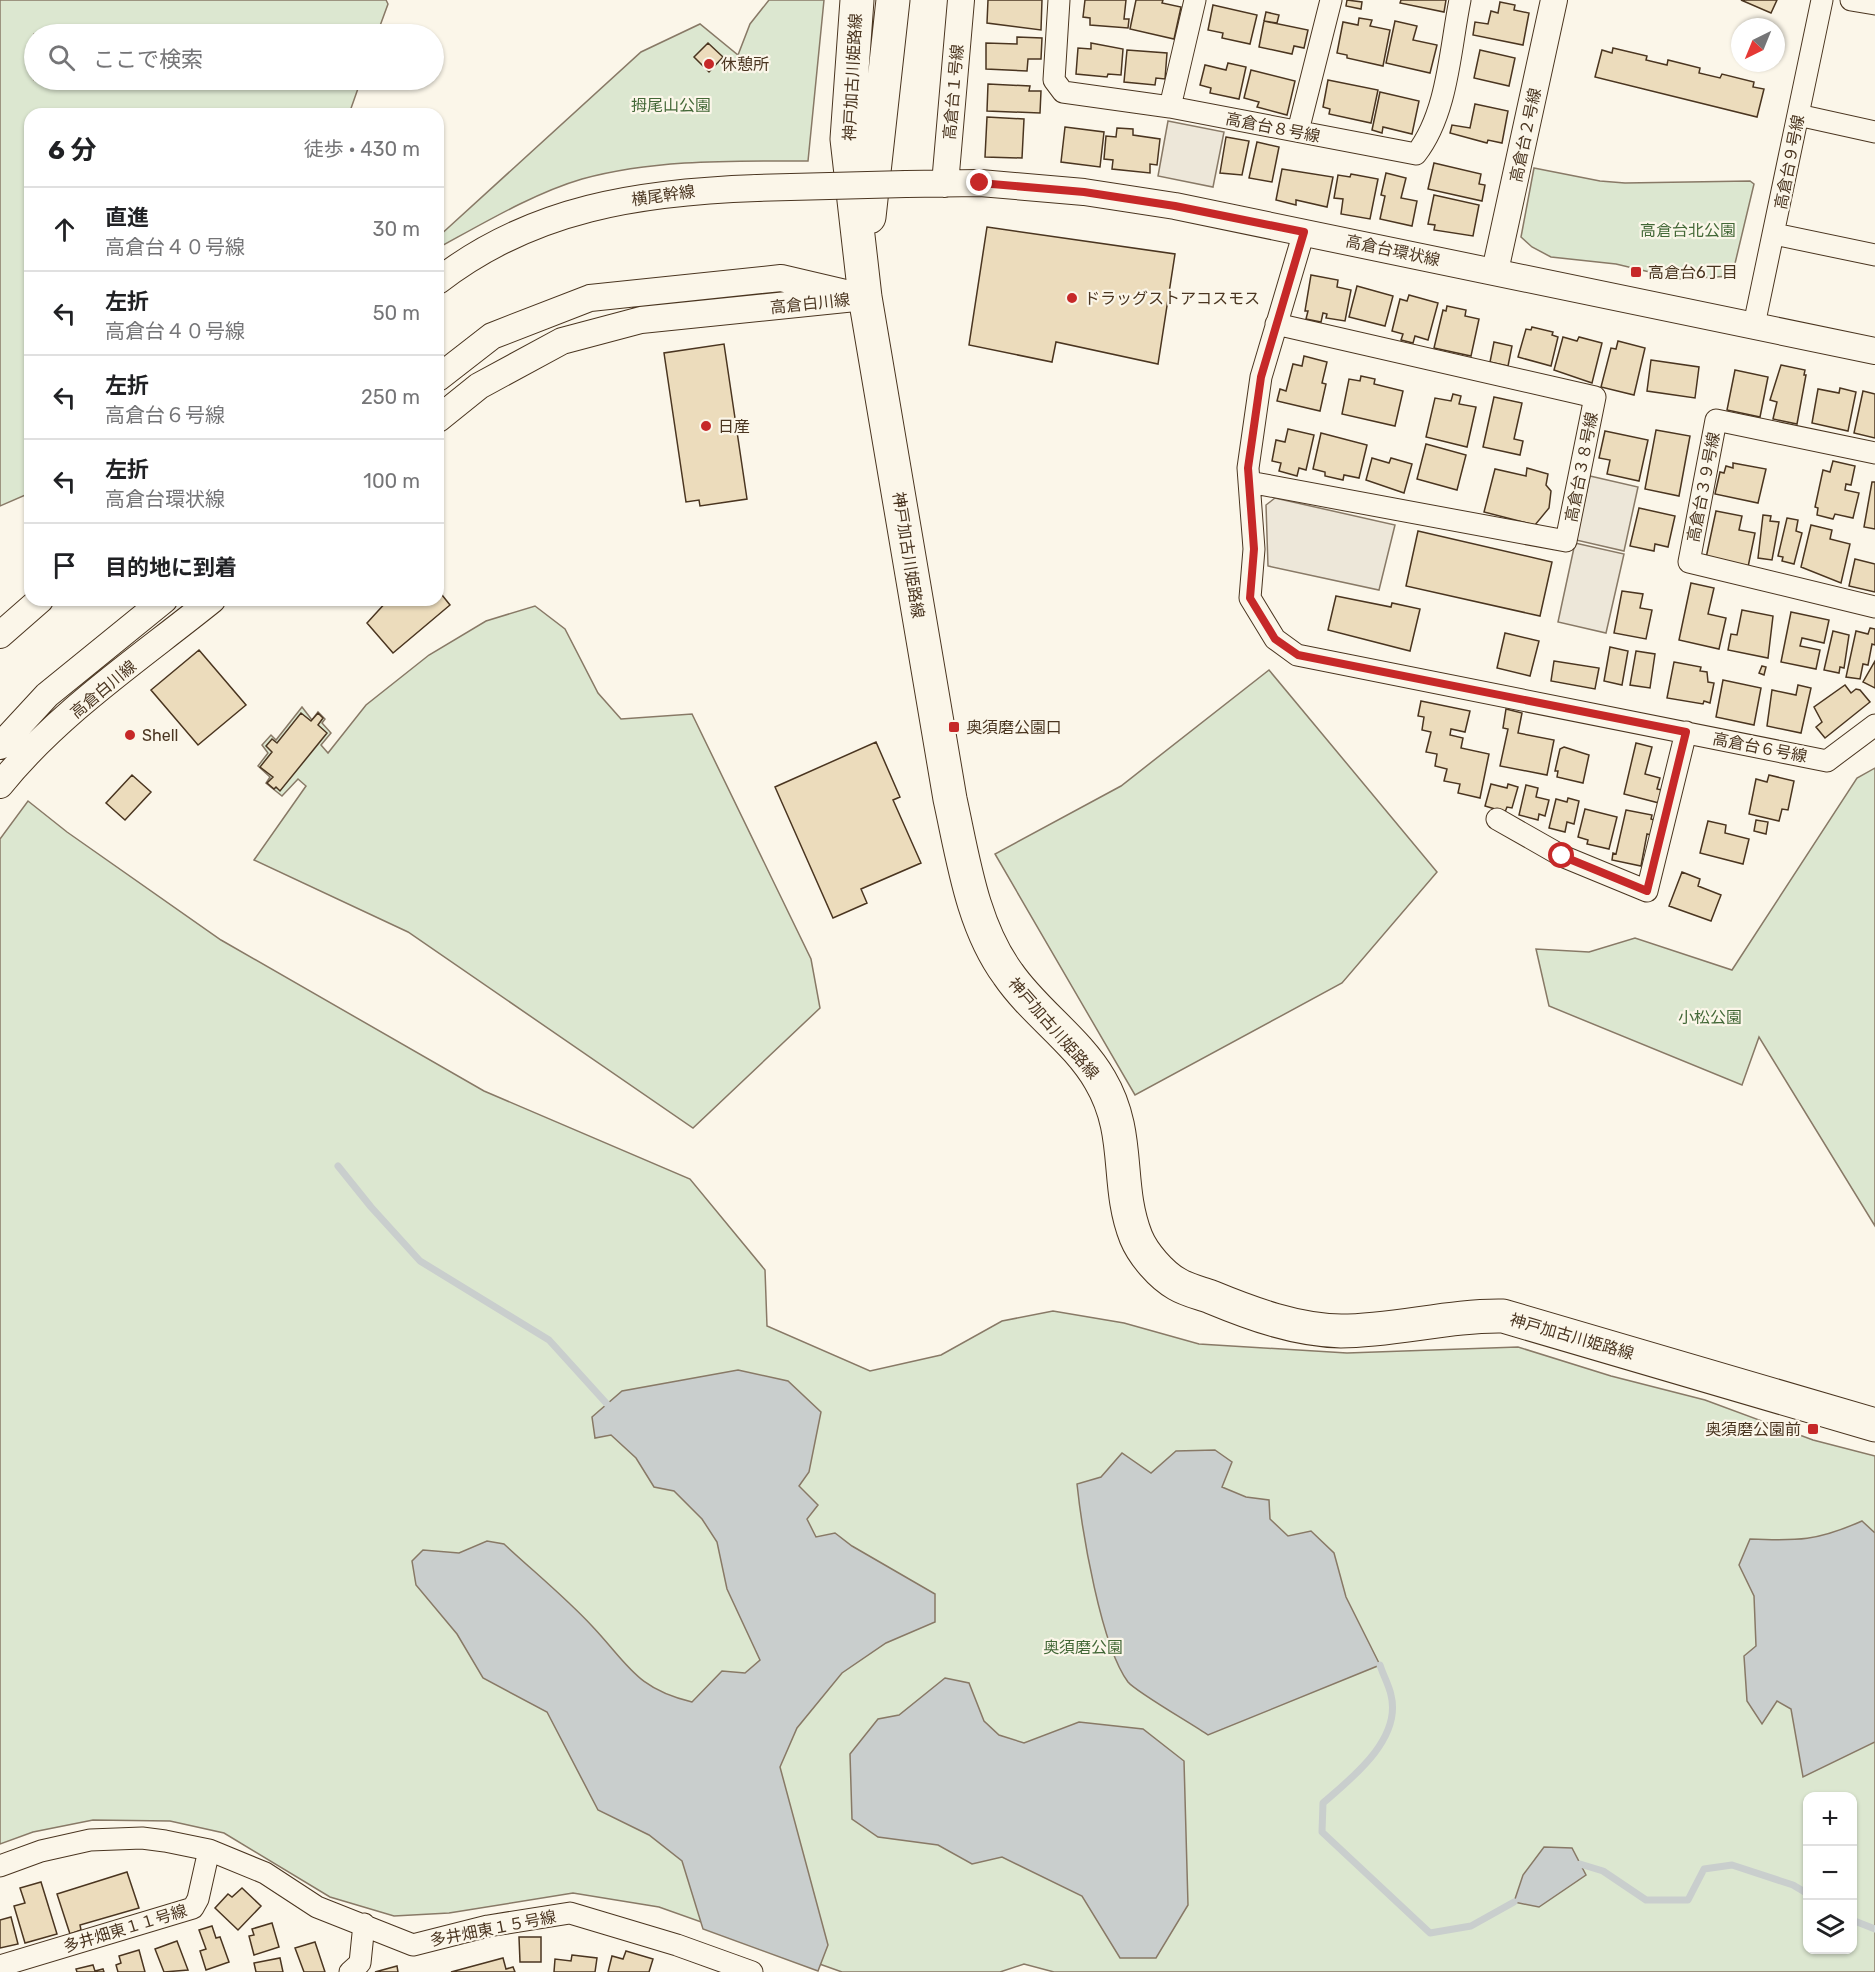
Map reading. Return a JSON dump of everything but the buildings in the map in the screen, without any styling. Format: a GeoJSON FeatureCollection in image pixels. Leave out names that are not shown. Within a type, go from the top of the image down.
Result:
{"type":"FeatureCollection","features":[{"type":"Feature","properties":{"kind":"main road","name":"神戸加古川姫路線"},"geometry":{"type":"LineString","coordinates":[[857,0],[847,139],[865,297],[950,799],[969,883],[989,945],[1008,976],[1095,1071],[1110,1098],[1120,1132],[1128,1214],[1136,1239],[1152,1263],[1176,1284],[1298,1327],[1343,1331],[1474,1315],[1503,1316],[1875,1425]]}},
{"type":"Feature","properties":{"kind":"main road","name":"神戸加古川姫路線"},"geometry":{"type":"LineString","coordinates":[[865,297],[870,209],[893,0]]}},
{"type":"Feature","properties":{"kind":"street","name":"高倉台１号線"},"geometry":{"type":"LineString","coordinates":[[945,184],[961,0]]}},
{"type":"Feature","properties":{"kind":"street","name":"高倉台８号線"},"geometry":{"type":"LineString","coordinates":[[1059,0],[1054,80],[1064,92],[1170,107],[1416,154],[1428,139],[1440,99],[1460,0]]}},
{"type":"Feature","properties":{"kind":"street"},"geometry":{"type":"LineString","coordinates":[[1170,107],[1195,0]]}},
{"type":"Feature","properties":{"kind":"street"},"geometry":{"type":"LineString","coordinates":[[1299,132],[1331,0]]}},
{"type":"Feature","properties":{"kind":"street","name":"高倉台２号線"},"geometry":{"type":"LineString","coordinates":[[1496,271],[1554,0]]}},
{"type":"Feature","properties":{"kind":"street","name":"高倉台９号線"},"geometry":{"type":"LineString","coordinates":[[1755,325],[1822,0]]}},
{"type":"Feature","properties":{"kind":"street"},"geometry":{"type":"LineString","coordinates":[[1851,0],[1875,4]]}},
{"type":"Feature","properties":{"kind":"street"},"geometry":{"type":"LineString","coordinates":[[1798,115],[1875,132]]}},
{"type":"Feature","properties":{"kind":"street","name":"高倉台環状線"},"geometry":{"type":"LineString","coordinates":[[906,184],[980,183],[1084,192],[1175,206],[1875,351]]}},
{"type":"Feature","properties":{"kind":"street","name":"横尾幹線"},"geometry":{"type":"LineString","coordinates":[[444,277],[501,242],[576,210],[663,194],[757,188],[906,184]]}},
{"type":"Feature","properties":{"kind":"street","name":"高倉台６号線"},"geometry":{"type":"LineString","coordinates":[[1304,232],[1261,377],[1248,468],[1254,549],[1250,598],[1275,639],[1298,655],[1827,761],[1875,725]]}},
{"type":"Feature","properties":{"kind":"street"},"geometry":{"type":"LineString","coordinates":[[1774,234],[1875,255]]}},
{"type":"Feature","properties":{"kind":"street","name":"高倉白川線"},"geometry":{"type":"LineString","coordinates":[[444,373],[492,336],[590,298],[781,278],[865,297]]}},
{"type":"Feature","properties":{"kind":"street","name":"高倉白川線"},"geometry":{"type":"LineString","coordinates":[[444,414],[479,386],[562,341],[642,320],[865,297]]}},
{"type":"Feature","properties":{"kind":"street","name":"高倉台３８号線"},"geometry":{"type":"LineString","coordinates":[[1249,482],[1566,541],[1595,397],[1276,324]]}},
{"type":"Feature","properties":{"kind":"street","name":"高倉台３９号線"},"geometry":{"type":"LineString","coordinates":[[1875,453],[1716,420],[1689,562],[1875,607]]}},
{"type":"Feature","properties":{"kind":"street"},"geometry":{"type":"LineString","coordinates":[[0,634],[33,606]]}},
{"type":"Feature","properties":{"kind":"street","name":"高倉白川線"},"geometry":{"type":"LineString","coordinates":[[0,746],[47,695],[157,606]]}},
{"type":"Feature","properties":{"kind":"street","name":"高倉白川線"},"geometry":{"type":"LineString","coordinates":[[0,785],[15,767],[80,706],[205,606]]}},
{"type":"Feature","properties":{"kind":"street"},"geometry":{"type":"LineString","coordinates":[[1497,819],[1562,856],[1647,891],[1686,732]]}},
{"type":"Feature","properties":{"kind":"street","name":"多井畑東１５号線"},"geometry":{"type":"LineString","coordinates":[[0,1866],[41,1851],[90,1840],[142,1838],[209,1850],[265,1873],[317,1906],[413,1945],[488,1926],[570,1913],[677,1945],[752,1972]]}},
{"type":"Feature","properties":{"kind":"street","name":"多井畑東１１号線"},"geometry":{"type":"LineString","coordinates":[[0,1966],[193,1908],[198,1899],[209,1850]]}},
{"type":"Feature","properties":{"kind":"street"},"geometry":{"type":"LineString","coordinates":[[350,1972],[360,1963],[363,1923]]}},
{"type":"Feature","properties":{"kind":"green space"},"geometry":{"type":"Polygon","coordinates":[[[0,0],[386,0],[388,4],[381,24],[24,24],[24,90],[357,90],[351,108],[24,108],[24,496],[0,506],[0,0]]]}},
{"type":"Feature","properties":{"kind":"green space","name":"拇尾山公園"},"geometry":{"type":"Polygon","coordinates":[[[769,0],[824,0],[808,161],[694,162],[610,172],[545,192],[444,245],[444,232],[641,52],[700,24],[738,55],[750,24],[769,0]]]}},
{"type":"Feature","properties":{"kind":"green space","name":"高倉台北公園"},"geometry":{"type":"Polygon","coordinates":[[[1534,168],[1600,181],[1625,183],[1750,181],[1754,184],[1732,276],[1679,279],[1616,264],[1551,257],[1532,247],[1521,237],[1534,168]]]}},
{"type":"Feature","properties":{"kind":"green space"},"geometry":{"type":"Polygon","coordinates":[[[535,606],[565,629],[598,693],[621,719],[692,714],[811,959],[820,1008],[693,1128],[408,932],[254,860],[306,786],[298,779],[282,796],[266,783],[270,777],[258,766],[268,753],[262,745],[271,735],[276,740],[302,707],[312,720],[318,712],[325,719],[322,723],[331,733],[321,745],[328,753],[366,705],[429,655],[486,621],[535,606]]]}},
{"type":"Feature","properties":{"kind":"green space"},"geometry":{"type":"Polygon","coordinates":[[[1269,670],[1437,872],[1342,983],[1135,1095],[995,854],[1121,786],[1269,670]]]}},
{"type":"Feature","properties":{"kind":"green space","name":"小松公園"},"geometry":{"type":"Polygon","coordinates":[[[1875,768],[1875,1226],[1759,1037],[1742,1085],[1549,1006],[1536,949],[1589,952],[1635,938],[1732,970],[1857,778],[1875,768]]]}},
{"type":"Feature","properties":{"kind":"green space","name":"奥須磨公園"},"geometry":{"type":"Polygon","coordinates":[[[28,801],[67,832],[221,940],[484,1091],[690,1179],[765,1270],[767,1326],[870,1371],[941,1355],[1002,1321],[1053,1311],[1124,1323],[1199,1344],[1347,1353],[1518,1347],[1611,1376],[1705,1400],[1813,1440],[1875,1456],[1875,1972],[1054,1972],[1024,1964],[1000,1972],[842,1972],[659,1907],[573,1893],[449,1913],[394,1916],[330,1897],[224,1833],[170,1821],[93,1820],[33,1832],[0,1844],[0,839],[28,801]]]}},
{"type":"Feature","properties":{"kind":"shaded area"},"geometry":{"type":"Polygon","coordinates":[[[1168,121],[1224,132],[1213,187],[1158,176],[1168,121]]]}},
{"type":"Feature","properties":{"kind":"shaded area"},"geometry":{"type":"Polygon","coordinates":[[[1590,476],[1638,487],[1624,551],[1576,540],[1590,476]]]}},
{"type":"Feature","properties":{"kind":"shaded area"},"geometry":{"type":"Polygon","coordinates":[[[1275,498],[1395,525],[1379,590],[1268,566],[1266,505],[1275,498]]]}},
{"type":"Feature","properties":{"kind":"shaded area"},"geometry":{"type":"Polygon","coordinates":[[[1575,543],[1624,554],[1606,633],[1558,622],[1575,543]]]}},
{"type":"Feature","properties":{"kind":"shaded area"},"geometry":{"type":"Polygon","coordinates":[[[738,1370],[788,1381],[821,1412],[809,1472],[799,1486],[818,1505],[807,1519],[816,1537],[835,1533],[852,1546],[935,1594],[935,1622],[886,1643],[842,1673],[797,1728],[780,1767],[828,1945],[818,1971],[703,1929],[682,1861],[649,1835],[598,1810],[547,1712],[483,1678],[457,1634],[416,1585],[412,1561],[423,1550],[459,1553],[487,1541],[504,1544],[582,1615],[635,1673],[645,1682],[673,1697],[692,1702],[722,1671],[745,1673],[760,1660],[727,1589],[717,1542],[702,1519],[674,1491],[654,1487],[636,1458],[611,1435],[595,1438],[592,1417],[622,1391],[738,1370]]]}},
{"type":"Feature","properties":{"kind":"shaded area"},"geometry":{"type":"Polygon","coordinates":[[[1215,1450],[1232,1462],[1222,1487],[1246,1497],[1269,1500],[1270,1519],[1288,1536],[1311,1531],[1334,1553],[1346,1597],[1380,1665],[1208,1735],[1133,1687],[1118,1665],[1101,1616],[1094,1587],[1077,1484],[1101,1477],[1122,1453],[1151,1473],[1176,1451],[1215,1450]]]}},
{"type":"Feature","properties":{"kind":"shaded area"},"geometry":{"type":"Polygon","coordinates":[[[1862,1521],[1875,1533],[1875,1742],[1803,1777],[1791,1709],[1777,1701],[1762,1724],[1747,1701],[1744,1656],[1756,1646],[1754,1596],[1739,1565],[1750,1539],[1807,1538],[1832,1533],[1862,1521]]]}},
{"type":"Feature","properties":{"kind":"shaded area"},"geometry":{"type":"Polygon","coordinates":[[[945,1678],[969,1683],[984,1721],[999,1735],[1024,1743],[1079,1722],[1143,1729],[1184,1761],[1188,1905],[1156,1958],[1120,1958],[1082,1896],[1002,1857],[972,1864],[938,1845],[878,1837],[852,1819],[850,1754],[878,1719],[899,1715],[945,1678]]]}},
{"type":"Feature","properties":{"kind":"shaded area"},"geometry":{"type":"Polygon","coordinates":[[[1544,1847],[1572,1848],[1586,1875],[1539,1907],[1514,1902],[1523,1875],[1544,1847]]]}},
{"type":"Feature","properties":{"kind":"waterway"},"geometry":{"type":"LineString","coordinates":[[338,1166],[371,1207],[420,1261],[549,1340],[607,1404]]}},
{"type":"Feature","properties":{"kind":"waterway"},"geometry":{"type":"LineString","coordinates":[[1380,1665],[1391,1695],[1392,1711],[1389,1727],[1372,1756],[1323,1803],[1322,1832],[1430,1933],[1471,1926],[1514,1902]]}},
{"type":"Feature","properties":{"kind":"waterway"},"geometry":{"type":"LineString","coordinates":[[1580,1864],[1603,1871],[1646,1900],[1688,1900],[1704,1869],[1732,1865],[1793,1885],[1803,1891]]}},
{"type":"Feature","properties":{"kind":"waterway"},"geometry":{"type":"LineString","coordinates":[[1857,1922],[1875,1929]]}},
{"type":"Feature","properties":{"kind":"place","name":"休憩所"},"geometry":{"type":"Point","coordinates":[709,64]}},
{"type":"Feature","properties":{"kind":"place","name":"高倉台6丁目"},"geometry":{"type":"Point","coordinates":[1636,272]}},
{"type":"Feature","properties":{"kind":"place","name":"ドラッグストアコスモス"},"geometry":{"type":"Point","coordinates":[1072,298]}},
{"type":"Feature","properties":{"kind":"place","name":"日産"},"geometry":{"type":"Point","coordinates":[706,426]}},
{"type":"Feature","properties":{"kind":"place","name":"奥須磨公園口"},"geometry":{"type":"Point","coordinates":[954,727]}},
{"type":"Feature","properties":{"kind":"place","name":"Shell"},"geometry":{"type":"Point","coordinates":[130,735]}},
{"type":"Feature","properties":{"kind":"place","name":"奥須磨公園前"},"geometry":{"type":"Point","coordinates":[1813,1429]}},
{"type":"Feature","properties":{"kind":"route"},"geometry":{"type":"LineString","coordinates":[[980,183],[1084,192],[1175,206],[1304,232],[1261,377],[1248,468],[1254,549],[1250,598],[1275,639],[1298,655],[1686,732],[1647,891],[1562,856]]}}]}
